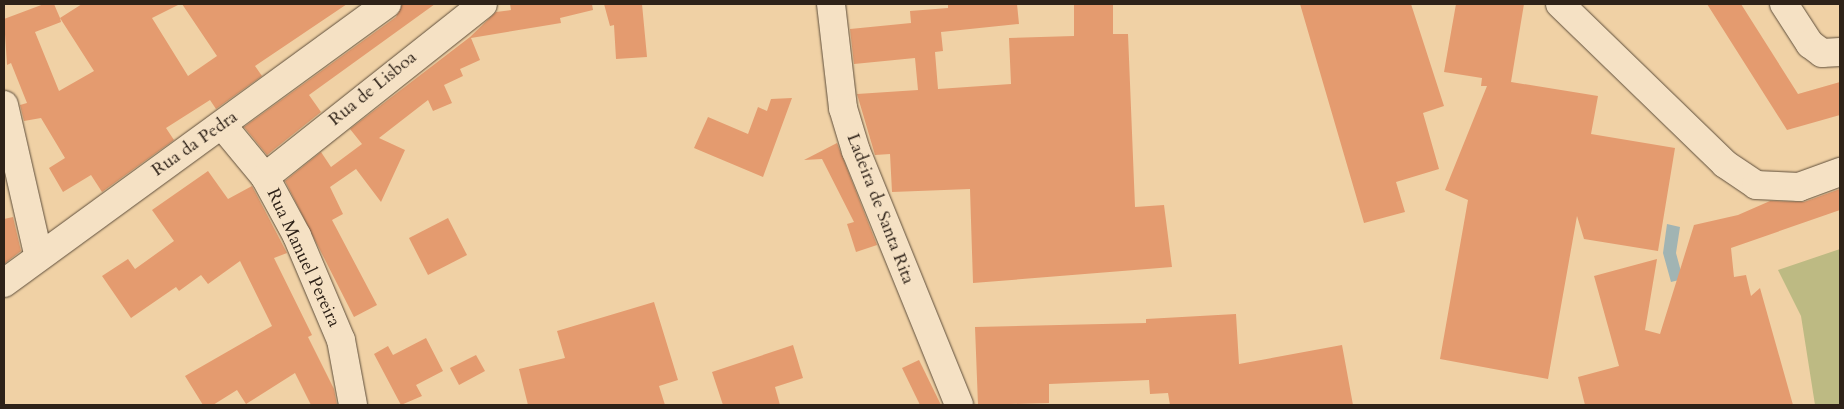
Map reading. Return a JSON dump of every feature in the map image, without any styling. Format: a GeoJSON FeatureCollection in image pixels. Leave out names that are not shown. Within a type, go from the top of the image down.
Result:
{"type":"FeatureCollection","features":[{"type":"Feature","properties":{"kind":"street","name":"Rua da Pedra"},"geometry":{"type":"LineString","coordinates":[[4,283],[38,254],[222,125],[387,4]]}},
{"type":"Feature","properties":{"kind":"street","name":"Rua de Lisboa"},"geometry":{"type":"LineString","coordinates":[[265,177],[483,4]]}},
{"type":"Feature","properties":{"kind":"street","name":"Ladeira de Santa Rita"},"geometry":{"type":"LineString","coordinates":[[831,4],[843,108],[856,151],[959,405]]}},
{"type":"Feature","properties":{"kind":"street"},"geometry":{"type":"LineString","coordinates":[[1560,4],[1725,164],[1756,185],[1799,187],[1840,172]]}},
{"type":"Feature","properties":{"kind":"street"},"geometry":{"type":"LineString","coordinates":[[1784,4],[1810,44],[1822,53],[1840,52]]}},
{"type":"Feature","properties":{"kind":"street"},"geometry":{"type":"LineString","coordinates":[[4,105],[38,254]]}},
{"type":"Feature","properties":{"kind":"street","name":"Rua Manuel Pereira"},"geometry":{"type":"LineString","coordinates":[[222,125],[265,177],[297,236],[341,340],[353,405]]}},
{"type":"Feature","properties":{"kind":"shaded area"},"geometry":{"type":"Polygon","coordinates":[[[1667,224],[1680,227],[1676,253],[1683,279],[1671,282],[1663,253],[1667,224]]]}},
{"type":"Feature","properties":{"kind":"shaded area"},"geometry":{"type":"Polygon","coordinates":[[[1840,249],[1840,405],[1815,405],[1801,316],[1778,270],[1840,249]]]}},
{"type":"Feature","properties":{"kind":"building"},"geometry":{"type":"Polygon","coordinates":[[[44,4],[54,4],[60,18],[82,4],[180,4],[152,18],[188,76],[217,56],[182,4],[347,4],[255,66],[262,76],[216,109],[210,100],[166,128],[174,140],[102,192],[91,175],[63,192],[49,168],[65,158],[41,118],[24,121],[20,105],[27,103],[11,63],[7,65],[4,19],[44,4]],[[60,18],[61,22],[35,32],[59,91],[94,71],[60,18]]]}},
{"type":"Feature","properties":{"kind":"building"},"geometry":{"type":"Polygon","coordinates":[[[402,4],[435,4],[309,95],[321,112],[267,155],[244,127],[396,17],[402,4]]]}},
{"type":"Feature","properties":{"kind":"building"},"geometry":{"type":"Polygon","coordinates":[[[510,4],[592,4],[593,10],[560,18],[561,23],[471,38],[480,60],[460,69],[463,76],[444,85],[452,103],[433,111],[428,100],[379,138],[405,150],[381,202],[356,169],[330,187],[343,214],[332,220],[377,305],[354,317],[285,181],[321,152],[331,167],[362,144],[350,129],[470,37],[496,12],[511,10],[510,4]]]}},
{"type":"Feature","properties":{"kind":"building"},"geometry":{"type":"Polygon","coordinates":[[[604,4],[642,4],[647,57],[616,59],[614,25],[610,26],[604,4]]]}},
{"type":"Feature","properties":{"kind":"building"},"geometry":{"type":"Polygon","coordinates":[[[948,4],[1017,4],[1019,24],[941,32],[943,51],[935,52],[938,89],[1011,84],[1009,38],[1074,36],[1074,4],[1113,4],[1113,34],[1128,34],[1135,207],[1164,205],[1172,267],[973,283],[970,189],[892,192],[890,154],[875,155],[857,94],[918,90],[915,58],[854,64],[850,29],[911,23],[910,11],[948,8],[948,4]]]}},
{"type":"Feature","properties":{"kind":"building"},"geometry":{"type":"Polygon","coordinates":[[[1300,4],[1411,4],[1444,106],[1423,113],[1439,169],[1396,182],[1405,212],[1364,223],[1300,4]]]}},
{"type":"Feature","properties":{"kind":"building"},"geometry":{"type":"Polygon","coordinates":[[[1456,4],[1524,4],[1511,82],[1598,96],[1591,134],[1675,148],[1658,251],[1584,239],[1577,216],[1548,379],[1440,359],[1468,200],[1445,190],[1487,86],[1481,86],[1482,78],[1444,72],[1456,4]]]}},
{"type":"Feature","properties":{"kind":"building"},"geometry":{"type":"Polygon","coordinates":[[[1707,4],[1741,4],[1798,94],[1840,82],[1840,115],[1787,130],[1707,4]]]}},
{"type":"Feature","properties":{"kind":"building"},"geometry":{"type":"Polygon","coordinates":[[[792,98],[763,177],[694,148],[708,117],[748,134],[758,107],[767,111],[771,99],[792,98]]]}},
{"type":"Feature","properties":{"kind":"building"},"geometry":{"type":"Polygon","coordinates":[[[837,143],[877,245],[856,252],[847,224],[854,222],[822,159],[804,160],[837,143]]]}},
{"type":"Feature","properties":{"kind":"building"},"geometry":{"type":"Polygon","coordinates":[[[208,171],[228,199],[252,186],[287,253],[274,258],[312,335],[308,337],[334,389],[337,405],[311,405],[295,373],[246,404],[237,390],[213,405],[203,405],[185,376],[272,326],[240,261],[208,284],[201,275],[179,291],[176,287],[131,318],[102,276],[128,259],[135,269],[174,241],[152,210],[208,171]]]}},
{"type":"Feature","properties":{"kind":"building"},"geometry":{"type":"Polygon","coordinates":[[[1840,189],[1840,210],[1731,248],[1734,277],[1746,275],[1751,296],[1760,288],[1793,405],[1585,405],[1578,377],[1619,366],[1594,276],[1657,259],[1645,330],[1660,334],[1694,225],[1738,215],[1770,201],[1804,202],[1840,189]]]}},
{"type":"Feature","properties":{"kind":"building"},"geometry":{"type":"Polygon","coordinates":[[[13,217],[21,251],[4,264],[4,219],[13,217]]]}},
{"type":"Feature","properties":{"kind":"building"},"geometry":{"type":"Polygon","coordinates":[[[448,218],[467,255],[428,275],[409,238],[448,218]]]}},
{"type":"Feature","properties":{"kind":"building"},"geometry":{"type":"Polygon","coordinates":[[[654,302],[678,380],[659,386],[665,405],[528,405],[519,369],[565,358],[557,331],[654,302]]]}},
{"type":"Feature","properties":{"kind":"building"},"geometry":{"type":"Polygon","coordinates":[[[1236,314],[1239,364],[1342,345],[1353,405],[1170,405],[1168,393],[1150,394],[1149,380],[1049,384],[1049,403],[978,405],[975,327],[1146,323],[1146,319],[1236,314]]]}},
{"type":"Feature","properties":{"kind":"building"},"geometry":{"type":"Polygon","coordinates":[[[426,338],[443,371],[416,385],[422,396],[401,405],[374,354],[388,346],[393,355],[426,338]]]}},
{"type":"Feature","properties":{"kind":"building"},"geometry":{"type":"Polygon","coordinates":[[[793,345],[803,378],[775,387],[780,405],[723,405],[712,372],[793,345]]]}},
{"type":"Feature","properties":{"kind":"building"},"geometry":{"type":"Polygon","coordinates":[[[476,355],[485,371],[459,385],[450,368],[476,355]]]}},
{"type":"Feature","properties":{"kind":"building"},"geometry":{"type":"Polygon","coordinates":[[[919,360],[941,405],[920,405],[902,368],[919,360]]]}}]}
